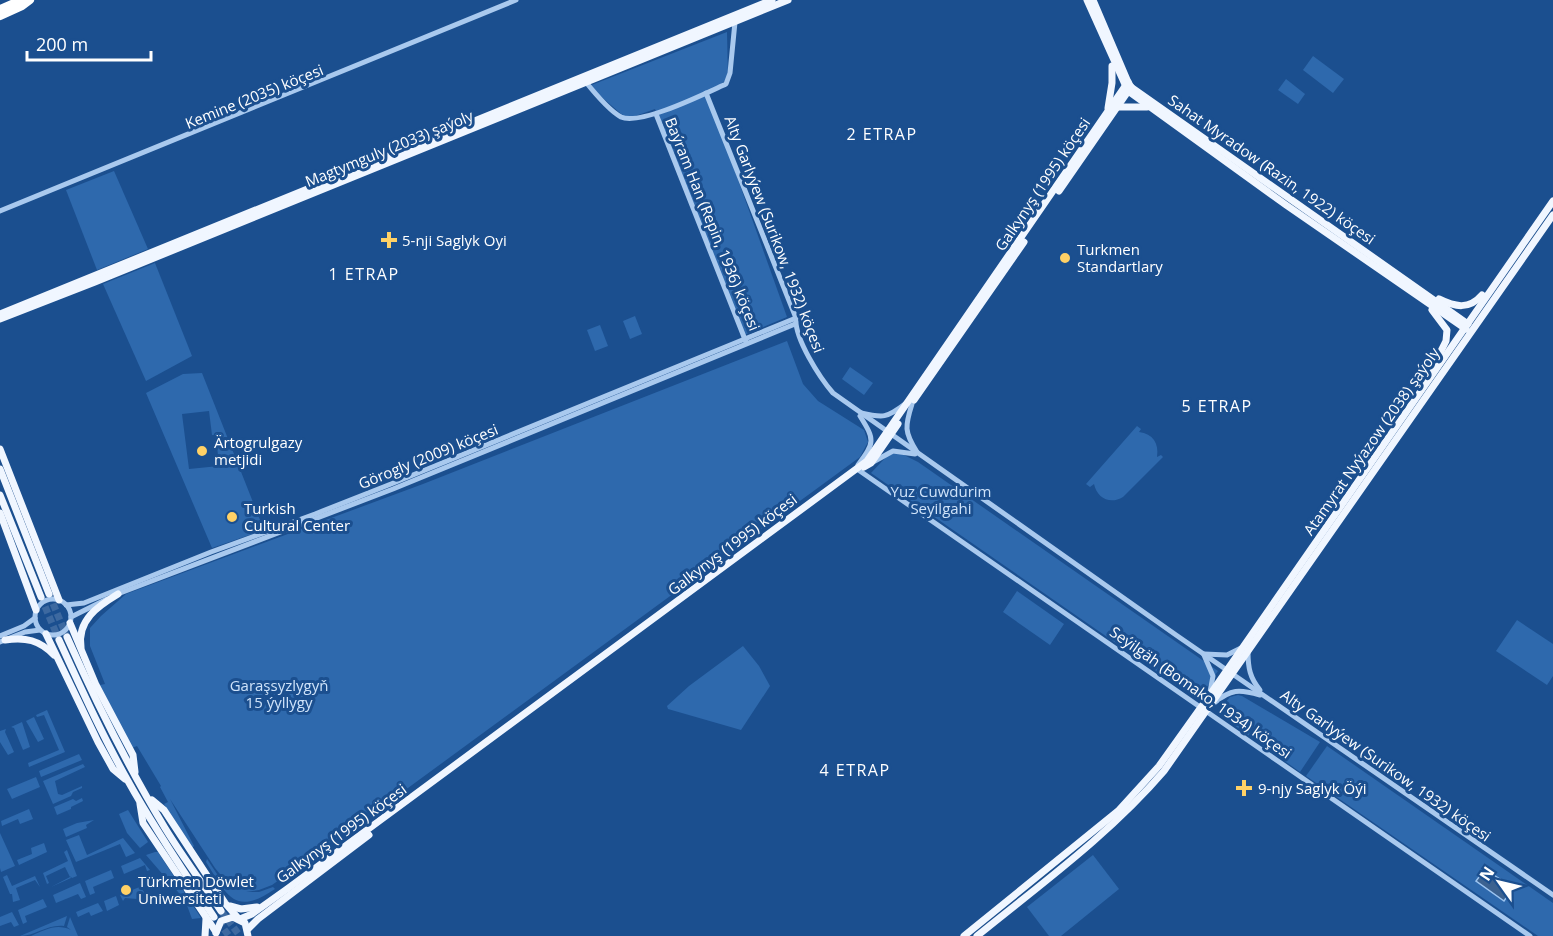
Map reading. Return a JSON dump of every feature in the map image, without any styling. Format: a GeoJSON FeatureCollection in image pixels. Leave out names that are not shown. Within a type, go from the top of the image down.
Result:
{"type":"FeatureCollection","features":[{"type":"Feature","properties":{"kind":"highway"},"geometry":{"type":"LineString","coordinates":[[0,9],[21,0]]}},
{"type":"Feature","properties":{"kind":"highway"},"geometry":{"type":"LineString","coordinates":[[0,16],[30,0]]}},
{"type":"Feature","properties":{"kind":"main road","name":"Magtymguly (2033) şaýoly"},"geometry":{"type":"LineString","coordinates":[[0,319],[585,80],[772,0]]}},
{"type":"Feature","properties":{"kind":"main road","name":"Magtymguly (2033) şaýoly"},"geometry":{"type":"LineString","coordinates":[[0,314],[788,0]]}},
{"type":"Feature","properties":{"kind":"main road"},"geometry":{"type":"LineString","coordinates":[[1087,0],[1111,57],[1128,87],[1147,107],[1473,331]]}},
{"type":"Feature","properties":{"kind":"main road"},"geometry":{"type":"LineString","coordinates":[[1093,0],[1128,87]]}},
{"type":"Feature","properties":{"kind":"main road"},"geometry":{"type":"LineString","coordinates":[[1107,111],[1112,83],[1111,57]]}},
{"type":"Feature","properties":{"kind":"main road","name":"Galkynyş (1995) köçesi"},"geometry":{"type":"LineString","coordinates":[[910,403],[1118,107],[1128,87]]}},
{"type":"Feature","properties":{"kind":"main road","name":"Galkynyş (1995) köçesi"},"geometry":{"type":"LineString","coordinates":[[216,934],[222,920],[252,914],[288,889],[856,471],[871,463],[1107,111],[1128,87]]}},
{"type":"Feature","properties":{"kind":"main road","name":"Sahat Myradow (Razin, 1922) köçesi"},"geometry":{"type":"LineString","coordinates":[[1128,87],[1416,292]]}},
{"type":"Feature","properties":{"kind":"main road"},"geometry":{"type":"LineString","coordinates":[[1118,107],[1147,107]]}},
{"type":"Feature","properties":{"kind":"main road","name":"Atamyrat Nyýazow (2038) şaýoly"},"geometry":{"type":"LineString","coordinates":[[978,935],[1098,837],[1136,802],[1179,753],[1230,672],[1461,335],[1465,325],[1553,201]]}},
{"type":"Feature","properties":{"kind":"main road","name":"Atamyrat Nyýazow (2038) şaýoly"},"geometry":{"type":"LineString","coordinates":[[1246,649],[1553,215]]}},
{"type":"Feature","properties":{"kind":"main road"},"geometry":{"type":"LineString","coordinates":[[1416,292],[1450,305],[1464,306],[1476,301],[1512,258]]}},
{"type":"Feature","properties":{"kind":"main road"},"geometry":{"type":"LineString","coordinates":[[1416,292],[1447,330],[1446,342],[1422,391]]}},
{"type":"Feature","properties":{"kind":"main road","name":"Galkynyş (1995) köçesi"},"geometry":{"type":"LineString","coordinates":[[248,933],[258,919],[423,793],[856,471],[889,434]]}},
{"type":"Feature","properties":{"kind":"main road"},"geometry":{"type":"LineString","coordinates":[[0,449],[2,465],[18,517],[49,594]]}},
{"type":"Feature","properties":{"kind":"main road"},"geometry":{"type":"LineString","coordinates":[[2,465],[63,603]]}},
{"type":"Feature","properties":{"kind":"main road"},"geometry":{"type":"LineString","coordinates":[[0,495],[40,597]]}},
{"type":"Feature","properties":{"kind":"main road"},"geometry":{"type":"LineString","coordinates":[[18,517],[21,504]]}},
{"type":"Feature","properties":{"kind":"main road"},"geometry":{"type":"LineString","coordinates":[[0,505],[9,517]]}},
{"type":"Feature","properties":{"kind":"main road"},"geometry":{"type":"LineString","coordinates":[[0,513],[36,614]]}},
{"type":"Feature","properties":{"kind":"main road"},"geometry":{"type":"LineString","coordinates":[[83,655],[81,635],[87,618],[94,610],[118,594]]}},
{"type":"Feature","properties":{"kind":"main road"},"geometry":{"type":"LineString","coordinates":[[71,620],[96,685],[133,755],[142,796],[163,839],[214,917]]}},
{"type":"Feature","properties":{"kind":"main road"},"geometry":{"type":"LineString","coordinates":[[43,632],[113,769],[142,796],[221,911]]}},
{"type":"Feature","properties":{"kind":"main road"},"geometry":{"type":"LineString","coordinates":[[67,637],[98,705],[136,777]]}},
{"type":"Feature","properties":{"kind":"main road"},"geometry":{"type":"LineString","coordinates":[[2,639],[35,640],[48,649],[60,662]]}},
{"type":"Feature","properties":{"kind":"main road"},"geometry":{"type":"LineString","coordinates":[[59,640],[90,709],[128,782]]}},
{"type":"Feature","properties":{"kind":"main road","name":"Atamyrat Nyýazow (2038) şaýoly"},"geometry":{"type":"LineString","coordinates":[[964,936],[1118,811],[1207,708],[1209,696],[1230,672]]}},
{"type":"Feature","properties":{"kind":"main road"},"geometry":{"type":"LineString","coordinates":[[142,796],[164,810],[225,903],[239,918],[248,933]]}},
{"type":"Feature","properties":{"kind":"main road"},"geometry":{"type":"LineString","coordinates":[[142,796],[143,823],[216,934]]}},
{"type":"Feature","properties":{"kind":"main road"},"geometry":{"type":"LineString","coordinates":[[225,903],[234,908],[251,909],[288,889]]}},
{"type":"Feature","properties":{"kind":"main road"},"geometry":{"type":"LineString","coordinates":[[205,936],[206,919]]}},
{"type":"Feature","properties":{"kind":"street","name":"Kemine (2035) köçesi"},"geometry":{"type":"LineString","coordinates":[[0,212],[516,0]]}},
{"type":"Feature","properties":{"kind":"street"},"geometry":{"type":"LineString","coordinates":[[585,80],[614,112],[623,117],[633,119],[656,114],[726,84],[735,22]]}},
{"type":"Feature","properties":{"kind":"street","name":"Alty Garlyýew (Surikow, 1932) köçesi"},"geometry":{"type":"LineString","coordinates":[[706,93],[819,377],[838,397],[1553,895]]}},
{"type":"Feature","properties":{"kind":"street","name":"Baýram Han (Repin, 1936) köçesi"},"geometry":{"type":"LineString","coordinates":[[656,114],[746,341]]}},
{"type":"Feature","properties":{"kind":"street","name":"Görogly (2009) köçesi"},"geometry":{"type":"LineString","coordinates":[[63,603],[84,603],[211,552],[315,514],[796,321]]}},
{"type":"Feature","properties":{"kind":"street","name":"Görogly (2009) köçesi"},"geometry":{"type":"LineString","coordinates":[[71,620],[118,594],[393,489],[746,341]]}},
{"type":"Feature","properties":{"kind":"street"},"geometry":{"type":"LineString","coordinates":[[858,412],[885,417],[910,403]]}},
{"type":"Feature","properties":{"kind":"street"},"geometry":{"type":"LineString","coordinates":[[910,403],[907,433],[920,455]]}},
{"type":"Feature","properties":{"kind":"street"},"geometry":{"type":"LineString","coordinates":[[856,471],[872,444],[871,434],[858,412]]}},
{"type":"Feature","properties":{"kind":"street"},"geometry":{"type":"LineString","coordinates":[[871,463],[893,451],[920,455]]}},
{"type":"Feature","properties":{"kind":"street","name":"Seýilgäh (Bomako, 1934) köçesi"},"geometry":{"type":"LineString","coordinates":[[856,471],[1207,708],[1530,936]]}},
{"type":"Feature","properties":{"kind":"street"},"geometry":{"type":"LineString","coordinates":[[46,600],[63,603],[71,620],[66,630],[60,634],[25,632],[2,639],[24,626],[46,600]]}},
{"type":"Feature","properties":{"kind":"street"},"geometry":{"type":"LineString","coordinates":[[36,614],[43,632]]}},
{"type":"Feature","properties":{"kind":"street"},"geometry":{"type":"LineString","coordinates":[[1209,696],[1212,673],[1204,654],[1227,655],[1246,649],[1248,669],[1265,696]]}},
{"type":"Feature","properties":{"kind":"street","name":"Alty Garlyýew (Surikow, 1932) köçesi"},"geometry":{"type":"LineString","coordinates":[[1207,708],[1233,691],[1246,691],[1265,696]]}},
{"type":"Feature","properties":{"kind":"green space"},"geometry":{"type":"Polygon","coordinates":[[[727,32],[728,79],[707,93],[787,317],[744,335],[655,109],[627,119],[589,86],[727,32]]]}},
{"type":"Feature","properties":{"kind":"green space"},"geometry":{"type":"Polygon","coordinates":[[[1313,56],[1344,79],[1333,93],[1303,70],[1313,56]]]}},
{"type":"Feature","properties":{"kind":"green space"},"geometry":{"type":"Polygon","coordinates":[[[1286,79],[1305,94],[1298,104],[1278,90],[1286,79]]]}},
{"type":"Feature","properties":{"kind":"green space"},"geometry":{"type":"Polygon","coordinates":[[[114,171],[148,249],[97,270],[66,190],[114,171]]]}},
{"type":"Feature","properties":{"kind":"green space"},"geometry":{"type":"Polygon","coordinates":[[[155,263],[192,356],[146,381],[103,284],[155,263]]]}},
{"type":"Feature","properties":{"kind":"green space"},"geometry":{"type":"Polygon","coordinates":[[[635,316],[642,334],[630,339],[623,321],[635,316]]]}},
{"type":"Feature","properties":{"kind":"green space"},"geometry":{"type":"Polygon","coordinates":[[[600,325],[608,346],[595,351],[587,330],[600,325]]]}},
{"type":"Feature","properties":{"kind":"green space","name":"Garaşsyzlygyň 15 ýyllygy"},"geometry":{"type":"Polygon","coordinates":[[[787,341],[803,384],[818,401],[864,430],[868,442],[860,457],[272,885],[246,892],[259,892],[273,887],[275,889],[250,901],[233,898],[226,892],[206,862],[207,859],[219,877],[229,885],[215,868],[170,799],[194,846],[192,848],[164,804],[168,802],[161,786],[137,746],[132,748],[100,685],[105,684],[90,646],[90,628],[101,616],[126,594],[423,484],[787,341]]]}},
{"type":"Feature","properties":{"kind":"green space"},"geometry":{"type":"Polygon","coordinates":[[[850,367],[873,383],[864,395],[842,379],[850,367]]]}},
{"type":"Feature","properties":{"kind":"green space"},"geometry":{"type":"Polygon","coordinates":[[[202,373],[264,530],[212,548],[146,393],[183,374],[202,373]],[[209,411],[182,414],[189,469],[219,466],[216,435],[212,435],[209,411]]]}},
{"type":"Feature","properties":{"kind":"green space"},"geometry":{"type":"Polygon","coordinates":[[[1137,426],[1141,429],[1139,432],[1154,440],[1157,457],[1161,455],[1163,457],[1123,497],[1113,500],[1105,499],[1098,493],[1094,484],[1090,487],[1086,484],[1137,426]]]}},
{"type":"Feature","properties":{"kind":"green space","name":"Yuz Cuwdurim Seyilgahi"},"geometry":{"type":"Polygon","coordinates":[[[898,452],[918,462],[1218,671],[1198,700],[871,473],[887,456],[898,452]]]}},
{"type":"Feature","properties":{"kind":"green space"},"geometry":{"type":"Polygon","coordinates":[[[1017,591],[1064,624],[1050,645],[1003,612],[1017,591]]]}},
{"type":"Feature","properties":{"kind":"green space"},"geometry":{"type":"Polygon","coordinates":[[[1517,620],[1553,644],[1553,676],[1547,685],[1496,651],[1517,620]]]}},
{"type":"Feature","properties":{"kind":"green space"},"geometry":{"type":"Polygon","coordinates":[[[743,646],[759,666],[770,686],[741,730],[668,709],[667,706],[689,686],[743,646]]]}},
{"type":"Feature","properties":{"kind":"green space"},"geometry":{"type":"Polygon","coordinates":[[[1238,695],[1320,742],[1300,772],[1220,715],[1219,710],[1230,697],[1238,695]]]}},
{"type":"Feature","properties":{"kind":"green space"},"geometry":{"type":"Polygon","coordinates":[[[47,710],[65,752],[29,767],[28,763],[59,750],[44,715],[37,717],[36,715],[47,710]]]}},
{"type":"Feature","properties":{"kind":"green space"},"geometry":{"type":"Polygon","coordinates":[[[34,717],[44,739],[38,742],[26,721],[34,717]]]}},
{"type":"Feature","properties":{"kind":"green space"},"geometry":{"type":"Polygon","coordinates":[[[22,722],[30,747],[23,750],[14,728],[11,727],[22,722]]]}},
{"type":"Feature","properties":{"kind":"green space"},"geometry":{"type":"Polygon","coordinates":[[[6,729],[5,732],[14,752],[8,755],[0,742],[0,731],[6,729]]]}},
{"type":"Feature","properties":{"kind":"green space"},"geometry":{"type":"Polygon","coordinates":[[[1327,746],[1553,903],[1553,936],[1538,936],[1306,776],[1327,746]]]}},
{"type":"Feature","properties":{"kind":"green space"},"geometry":{"type":"Polygon","coordinates":[[[79,754],[82,760],[41,777],[39,771],[79,754]]]}},
{"type":"Feature","properties":{"kind":"green space"},"geometry":{"type":"Polygon","coordinates":[[[83,764],[85,767],[55,781],[58,794],[62,795],[82,786],[82,788],[53,804],[43,781],[83,764]]]}},
{"type":"Feature","properties":{"kind":"green space"},"geometry":{"type":"Polygon","coordinates":[[[36,777],[40,787],[12,799],[7,789],[36,777]]]}},
{"type":"Feature","properties":{"kind":"green space"},"geometry":{"type":"Polygon","coordinates":[[[82,798],[83,801],[57,815],[54,807],[73,799],[76,801],[82,798]]]}},
{"type":"Feature","properties":{"kind":"green space"},"geometry":{"type":"Polygon","coordinates":[[[29,809],[33,819],[20,824],[18,819],[2,826],[1,821],[29,809]]]}},
{"type":"Feature","properties":{"kind":"green space"},"geometry":{"type":"Polygon","coordinates":[[[128,810],[148,842],[140,848],[127,833],[119,814],[128,810]]]}},
{"type":"Feature","properties":{"kind":"green space"},"geometry":{"type":"Polygon","coordinates":[[[94,820],[86,825],[87,828],[66,837],[63,829],[77,823],[94,820]]]}},
{"type":"Feature","properties":{"kind":"green space"},"geometry":{"type":"Polygon","coordinates":[[[0,833],[15,866],[1,872],[0,868],[0,833]]]}},
{"type":"Feature","properties":{"kind":"green space"},"geometry":{"type":"Polygon","coordinates":[[[79,835],[87,855],[123,838],[135,853],[126,857],[120,844],[76,862],[66,840],[79,835]]]}},
{"type":"Feature","properties":{"kind":"green space"},"geometry":{"type":"Polygon","coordinates":[[[44,843],[47,852],[19,865],[17,860],[32,854],[31,848],[44,843]]]}},
{"type":"Feature","properties":{"kind":"green space"},"geometry":{"type":"Polygon","coordinates":[[[67,850],[77,876],[72,878],[70,876],[71,878],[51,887],[70,877],[65,867],[46,876],[49,883],[47,884],[43,873],[68,861],[64,852],[67,850]]]}},
{"type":"Feature","properties":{"kind":"green space"},"geometry":{"type":"Polygon","coordinates":[[[158,852],[201,918],[192,919],[185,900],[146,855],[158,852]]]}},
{"type":"Feature","properties":{"kind":"green space"},"geometry":{"type":"Polygon","coordinates":[[[1093,855],[1119,889],[1061,936],[1049,936],[1027,907],[1093,855]]]}},
{"type":"Feature","properties":{"kind":"green space"},"geometry":{"type":"Polygon","coordinates":[[[140,858],[150,870],[147,871],[145,865],[124,874],[121,866],[140,858]]]}},
{"type":"Feature","properties":{"kind":"green space"},"geometry":{"type":"Polygon","coordinates":[[[111,870],[114,878],[93,887],[95,893],[90,895],[85,881],[111,870]]]}},
{"type":"Feature","properties":{"kind":"green space"},"geometry":{"type":"Polygon","coordinates":[[[7,875],[12,886],[35,876],[40,887],[35,880],[16,888],[20,900],[13,902],[12,894],[3,877],[7,875]]]}},
{"type":"Feature","properties":{"kind":"green space"},"geometry":{"type":"Polygon","coordinates":[[[80,883],[86,897],[81,899],[78,894],[56,903],[53,895],[80,883]]]}},
{"type":"Feature","properties":{"kind":"green space"},"geometry":{"type":"Polygon","coordinates":[[[142,886],[141,888],[150,900],[153,898],[154,900],[150,903],[149,900],[125,898],[123,901],[120,895],[142,886]]]}},
{"type":"Feature","properties":{"kind":"green space"},"geometry":{"type":"Polygon","coordinates":[[[116,896],[119,905],[107,911],[104,901],[116,896]]]}},
{"type":"Feature","properties":{"kind":"green space"},"geometry":{"type":"Polygon","coordinates":[[[43,899],[47,907],[25,916],[27,922],[23,924],[18,910],[43,899]]]}},
{"type":"Feature","properties":{"kind":"green space"},"geometry":{"type":"Polygon","coordinates":[[[98,903],[103,911],[91,916],[89,912],[78,917],[76,912],[98,903]]]}},
{"type":"Feature","properties":{"kind":"green space"},"geometry":{"type":"Polygon","coordinates":[[[12,912],[19,925],[14,927],[11,922],[0,926],[0,917],[12,912]]]}},
{"type":"Feature","properties":{"kind":"green space"},"geometry":{"type":"Polygon","coordinates":[[[67,916],[64,926],[20,936],[67,916]]]}},
{"type":"Feature","properties":{"kind":"green space"},"geometry":{"type":"Polygon","coordinates":[[[70,917],[78,936],[31,936],[55,927],[71,930],[67,927],[70,917]]]}},
{"type":"Feature","properties":{"kind":"shaded area"},"geometry":{"type":"Polygon","coordinates":[[[1485,869],[1513,888],[1504,901],[1476,881],[1485,869]]]}},
{"type":"Feature","properties":{"kind":"tunnel"},"geometry":{"type":"LineString","coordinates":[[49,594],[67,637]]}},
{"type":"Feature","properties":{"kind":"tunnel"},"geometry":{"type":"LineString","coordinates":[[41,597],[59,640]]}},
{"type":"Feature","properties":{"kind":"tunnel"},"geometry":{"type":"LineString","coordinates":[[221,911],[240,936]]}},
{"type":"Feature","properties":{"kind":"tunnel"},"geometry":{"type":"LineString","coordinates":[[218,921],[229,936]]}},
{"type":"Feature","properties":{"kind":"place","name":"5-nji Saglyk Oyi"},"geometry":{"type":"Point","coordinates":[389,240]}},
{"type":"Feature","properties":{"kind":"place","name":"Turkmen Standartlary"},"geometry":{"type":"Point","coordinates":[1065,258]}},
{"type":"Feature","properties":{"kind":"place","name":"Ärtogrulgazy metjidi"},"geometry":{"type":"Point","coordinates":[202,451]}},
{"type":"Feature","properties":{"kind":"place","name":"Turkish Cultural Center"},"geometry":{"type":"Point","coordinates":[232,517]}},
{"type":"Feature","properties":{"kind":"place","name":"9-njy Saglyk Öýi"},"geometry":{"type":"Point","coordinates":[1244,788]}},
{"type":"Feature","properties":{"kind":"place","name":"Türkmen Döwlet Uniwersiteti"},"geometry":{"type":"Point","coordinates":[126,890]}},
{"type":"Feature","properties":{"kind":"district","name":"2 ETRAP"},"geometry":{"type":"Point","coordinates":[882,134]}},
{"type":"Feature","properties":{"kind":"district","name":"1 ETRAP"},"geometry":{"type":"Point","coordinates":[364,274]}},
{"type":"Feature","properties":{"kind":"district","name":"5 ETRAP"},"geometry":{"type":"Point","coordinates":[1217,406]}},
{"type":"Feature","properties":{"kind":"district","name":"4 ETRAP"},"geometry":{"type":"Point","coordinates":[855,770]}}]}
